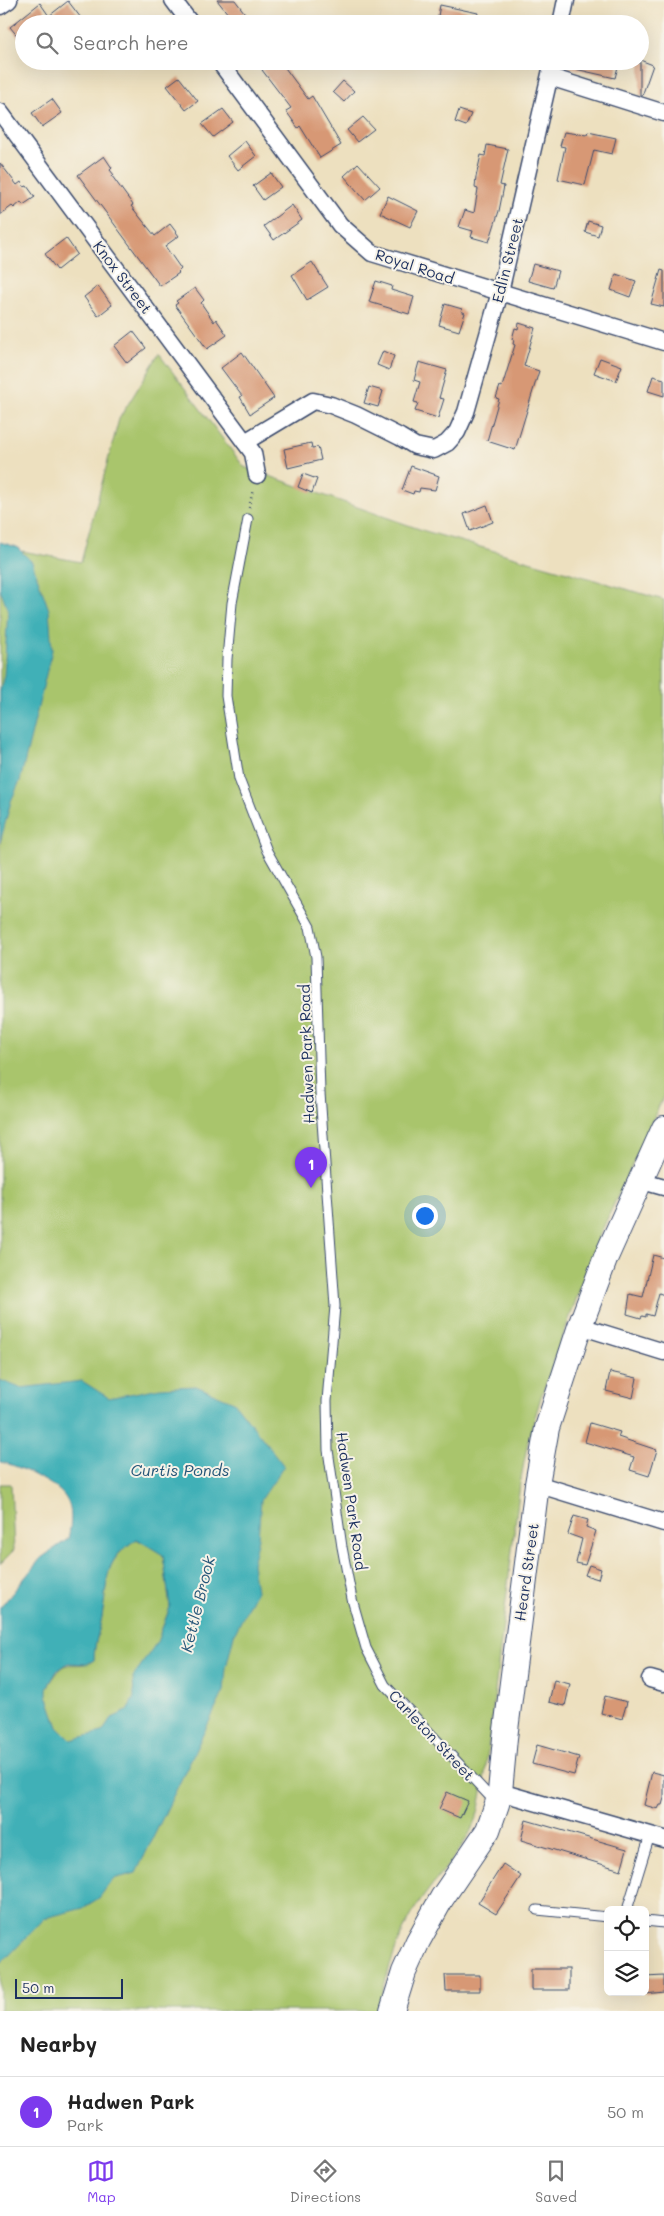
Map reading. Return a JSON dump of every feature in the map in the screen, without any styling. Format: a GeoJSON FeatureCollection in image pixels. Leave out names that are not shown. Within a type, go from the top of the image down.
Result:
{"type":"FeatureCollection","features":[{"type":"Feature","properties":{"kind":"street"},"geometry":{"type":"LineString","coordinates":[[0,6],[9,0]]}},
{"type":"Feature","properties":{"kind":"street"},"geometry":{"type":"LineString","coordinates":[[173,0],[184,15]]}},
{"type":"Feature","properties":{"kind":"street"},"geometry":{"type":"LineString","coordinates":[[563,15],[566,0]]}},
{"type":"Feature","properties":{"kind":"street","name":"Royal Road"},"geometry":{"type":"LineString","coordinates":[[226,70],[340,225],[372,253],[434,274],[664,342]]}},
{"type":"Feature","properties":{"kind":"street","name":"Edlin Street"},"geometry":{"type":"LineString","coordinates":[[245,442],[313,401],[331,405],[356,415],[415,446],[434,450],[447,443],[457,432],[466,412],[500,292],[552,70]]}},
{"type":"Feature","properties":{"kind":"street"},"geometry":{"type":"LineString","coordinates":[[555,70],[664,113]]}},
{"type":"Feature","properties":{"kind":"street","name":"Knox Street"},"geometry":{"type":"LineString","coordinates":[[0,112],[253,453],[257,475]]}},
{"type":"Feature","properties":{"kind":"street","name":"Heard Street"},"geometry":{"type":"LineString","coordinates":[[392,2011],[404,1972],[418,1941],[442,1898],[488,1830],[499,1798],[504,1738],[537,1484],[547,1428],[580,1326],[606,1257],[664,1128]]}},
{"type":"Feature","properties":{"kind":"street"},"geometry":{"type":"LineString","coordinates":[[639,1180],[664,1187]]}},
{"type":"Feature","properties":{"kind":"street"},"geometry":{"type":"LineString","coordinates":[[580,1326],[664,1352]]}},
{"type":"Feature","properties":{"kind":"street"},"geometry":{"type":"LineString","coordinates":[[537,1484],[664,1523]]}},
{"type":"Feature","properties":{"kind":"street"},"geometry":{"type":"LineString","coordinates":[[499,1798],[657,1837]]}},
{"type":"Feature","properties":{"kind":"lane","name":"Hadwen Park Road"},"geometry":{"type":"LineString","coordinates":[[248,519],[232,603],[226,696],[239,779],[267,851],[310,927],[316,957],[320,1093],[334,1306],[327,1401],[328,1450],[342,1547],[354,1606]]}},
{"type":"Feature","properties":{"kind":"lane","name":"Carleton Street"},"geometry":{"type":"LineString","coordinates":[[354,1606],[366,1648],[385,1685],[499,1798]]}},
{"type":"Feature","properties":{"kind":"lane"},"geometry":{"type":"LineString","coordinates":[[629,1906],[657,1837]]}},
{"type":"Feature","properties":{"kind":"lane"},"geometry":{"type":"LineString","coordinates":[[537,1910],[604,1917]]}},
{"type":"Feature","properties":{"kind":"lane"},"geometry":{"type":"LineString","coordinates":[[649,1921],[664,1923]]}},
{"type":"Feature","properties":{"kind":"path"},"geometry":{"type":"LineString","coordinates":[[248,519],[257,475]]}},
{"type":"Feature","properties":{"kind":"green space"},"geometry":{"type":"Polygon","coordinates":[[[159,354],[244,467],[425,531],[664,600],[664,1095],[598,1239],[541,1397],[528,1441],[520,1484],[485,1774],[476,1819],[464,1844],[422,1899],[407,1923],[392,1960],[377,2011],[0,2011],[0,1664],[49,1685],[61,1669],[66,1666],[80,1665],[94,1660],[109,1570],[118,1555],[136,1539],[163,1554],[170,1607],[160,1634],[188,1573],[101,1506],[0,1456],[0,590],[4,593],[22,551],[81,562],[119,419],[159,354]]]}},
{"type":"Feature","properties":{"kind":"green space"},"geometry":{"type":"Polygon","coordinates":[[[0,1484],[11,1484],[14,1550],[0,1564],[0,1484]]]}},
{"type":"Feature","properties":{"kind":"water"},"geometry":{"type":"Polygon","coordinates":[[[0,542],[17,547],[32,562],[49,610],[52,650],[20,781],[11,801],[0,843],[0,692],[4,675],[8,609],[0,590],[0,542]]]}},
{"type":"Feature","properties":{"kind":"water","name":"Curtis Ponds"},"geometry":{"type":"Polygon","coordinates":[[[0,1380],[20,1388],[82,1381],[109,1398],[160,1388],[196,1386],[234,1402],[284,1466],[261,1500],[258,1538],[252,1564],[256,1591],[234,1635],[226,1668],[224,1691],[136,1873],[113,1879],[99,1898],[83,1908],[45,1918],[0,1965],[0,1608],[41,1558],[68,1539],[71,1516],[67,1500],[56,1488],[23,1469],[0,1462],[0,1380]],[[137,1539],[118,1554],[107,1578],[94,1660],[87,1664],[68,1663],[57,1671],[47,1688],[47,1695],[58,1727],[71,1740],[102,1732],[112,1718],[127,1711],[134,1697],[133,1677],[157,1642],[170,1607],[163,1555],[137,1539]]]}},
{"type":"Feature","properties":{"kind":"building"},"geometry":{"type":"Polygon","coordinates":[[[217,0],[235,0],[246,15],[229,15],[217,0]]]}},
{"type":"Feature","properties":{"kind":"building"},"geometry":{"type":"Polygon","coordinates":[[[68,1],[79,15],[50,15],[68,1]]]}},
{"type":"Feature","properties":{"kind":"building"},"geometry":{"type":"Polygon","coordinates":[[[40,3],[48,15],[25,15],[40,3]]]}},
{"type":"Feature","properties":{"kind":"building"},"geometry":{"type":"Polygon","coordinates":[[[440,5],[478,13],[477,15],[438,15],[440,5]]]}},
{"type":"Feature","properties":{"kind":"building"},"geometry":{"type":"Polygon","coordinates":[[[15,23],[15,33],[10,27],[15,23]]]}},
{"type":"Feature","properties":{"kind":"building"},"geometry":{"type":"Polygon","coordinates":[[[649,63],[653,65],[642,96],[640,95],[640,70],[649,70],[649,63]]]}},
{"type":"Feature","properties":{"kind":"building"},"geometry":{"type":"Polygon","coordinates":[[[262,70],[287,70],[308,99],[312,96],[341,145],[320,158],[300,126],[298,128],[286,111],[291,108],[262,70]]]}},
{"type":"Feature","properties":{"kind":"building"},"geometry":{"type":"Polygon","coordinates":[[[580,70],[617,70],[615,78],[580,70]]]}},
{"type":"Feature","properties":{"kind":"building"},"geometry":{"type":"Polygon","coordinates":[[[179,77],[198,101],[186,110],[167,86],[179,77]]]}},
{"type":"Feature","properties":{"kind":"building"},"geometry":{"type":"Polygon","coordinates":[[[343,81],[354,91],[344,102],[333,92],[343,81]]]}},
{"type":"Feature","properties":{"kind":"building"},"geometry":{"type":"Polygon","coordinates":[[[52,99],[62,113],[42,127],[32,113],[52,99]]]}},
{"type":"Feature","properties":{"kind":"building"},"geometry":{"type":"Polygon","coordinates":[[[223,109],[233,122],[213,137],[202,124],[223,109]]]}},
{"type":"Feature","properties":{"kind":"building"},"geometry":{"type":"Polygon","coordinates":[[[459,110],[471,114],[466,126],[455,122],[459,110]]]}},
{"type":"Feature","properties":{"kind":"building"},"geometry":{"type":"Polygon","coordinates":[[[363,117],[374,129],[357,142],[347,130],[363,117]]]}},
{"type":"Feature","properties":{"kind":"building"},"geometry":{"type":"Polygon","coordinates":[[[564,132],[587,135],[588,132],[616,138],[612,154],[594,150],[585,185],[558,179],[565,147],[560,146],[564,132]]]}},
{"type":"Feature","properties":{"kind":"building"},"geometry":{"type":"Polygon","coordinates":[[[245,141],[256,156],[238,170],[227,156],[245,141]]]}},
{"type":"Feature","properties":{"kind":"building"},"geometry":{"type":"Polygon","coordinates":[[[487,145],[508,149],[500,185],[504,186],[499,211],[489,242],[471,237],[473,231],[459,227],[465,210],[474,213],[478,189],[475,188],[476,177],[481,155],[485,156],[487,145]]]}},
{"type":"Feature","properties":{"kind":"building"},"geometry":{"type":"Polygon","coordinates":[[[104,156],[112,168],[110,170],[114,175],[112,176],[133,205],[131,206],[155,236],[170,224],[179,236],[165,246],[181,269],[179,273],[160,286],[78,175],[104,156]]]}},
{"type":"Feature","properties":{"kind":"building"},"geometry":{"type":"Polygon","coordinates":[[[0,163],[17,185],[21,182],[24,187],[27,186],[35,197],[23,205],[21,202],[14,208],[12,206],[0,215],[0,163]]]}},
{"type":"Feature","properties":{"kind":"building"},"geometry":{"type":"Polygon","coordinates":[[[358,163],[380,187],[365,200],[344,176],[358,163]]]}},
{"type":"Feature","properties":{"kind":"building"},"geometry":{"type":"Polygon","coordinates":[[[271,173],[281,187],[263,200],[253,186],[271,173]]]}},
{"type":"Feature","properties":{"kind":"building"},"geometry":{"type":"Polygon","coordinates":[[[388,196],[418,211],[410,227],[380,213],[388,196]]]}},
{"type":"Feature","properties":{"kind":"building"},"geometry":{"type":"Polygon","coordinates":[[[292,205],[302,220],[274,240],[264,226],[292,205]]]}},
{"type":"Feature","properties":{"kind":"building"},"geometry":{"type":"Polygon","coordinates":[[[588,221],[601,225],[598,236],[585,232],[588,221]]]}},
{"type":"Feature","properties":{"kind":"building"},"geometry":{"type":"Polygon","coordinates":[[[66,238],[77,254],[57,270],[45,254],[66,238]]]}},
{"type":"Feature","properties":{"kind":"building"},"geometry":{"type":"Polygon","coordinates":[[[312,262],[328,287],[307,300],[292,275],[312,262]]]}},
{"type":"Feature","properties":{"kind":"building"},"geometry":{"type":"Polygon","coordinates":[[[533,264],[558,271],[553,288],[528,281],[533,264]]]}},
{"type":"Feature","properties":{"kind":"building"},"geometry":{"type":"Polygon","coordinates":[[[661,270],[664,271],[664,307],[651,304],[661,270]]]}},
{"type":"Feature","properties":{"kind":"building"},"geometry":{"type":"Polygon","coordinates":[[[616,274],[636,281],[630,297],[611,290],[616,274]]]}},
{"type":"Feature","properties":{"kind":"building"},"geometry":{"type":"Polygon","coordinates":[[[376,281],[392,286],[391,290],[414,297],[409,314],[369,302],[376,281]]]}},
{"type":"Feature","properties":{"kind":"building"},"geometry":{"type":"Polygon","coordinates":[[[98,286],[112,305],[98,316],[84,297],[98,286]]]}},
{"type":"Feature","properties":{"kind":"building"},"geometry":{"type":"Polygon","coordinates":[[[195,288],[204,300],[201,303],[214,322],[216,319],[227,335],[207,349],[175,305],[178,303],[176,301],[195,288]]]}},
{"type":"Feature","properties":{"kind":"building"},"geometry":{"type":"Polygon","coordinates":[[[445,304],[462,309],[461,311],[465,313],[459,331],[439,325],[445,304]]]}},
{"type":"Feature","properties":{"kind":"building"},"geometry":{"type":"Polygon","coordinates":[[[519,323],[535,328],[524,366],[539,371],[515,450],[487,441],[499,399],[496,398],[500,386],[502,387],[515,345],[512,339],[515,328],[518,329],[519,323]]]}},
{"type":"Feature","properties":{"kind":"building"},"geometry":{"type":"Polygon","coordinates":[[[133,331],[146,348],[127,363],[114,346],[133,331]]]}},
{"type":"Feature","properties":{"kind":"building"},"geometry":{"type":"Polygon","coordinates":[[[383,351],[394,356],[389,370],[377,365],[383,351]]]}},
{"type":"Feature","properties":{"kind":"building"},"geometry":{"type":"Polygon","coordinates":[[[242,352],[274,398],[250,414],[240,397],[242,396],[221,368],[242,352]]]}},
{"type":"Feature","properties":{"kind":"building"},"geometry":{"type":"Polygon","coordinates":[[[600,358],[622,366],[616,381],[594,373],[600,358]]]}},
{"type":"Feature","properties":{"kind":"building"},"geometry":{"type":"Polygon","coordinates":[[[419,362],[447,370],[439,398],[444,399],[438,418],[415,411],[418,403],[414,402],[420,382],[414,380],[419,362]]]}},
{"type":"Feature","properties":{"kind":"building"},"geometry":{"type":"Polygon","coordinates":[[[653,376],[664,379],[664,396],[648,391],[653,376]]]}},
{"type":"Feature","properties":{"kind":"building"},"geometry":{"type":"Polygon","coordinates":[[[369,387],[383,391],[378,407],[364,403],[369,387]]]}},
{"type":"Feature","properties":{"kind":"building"},"geometry":{"type":"Polygon","coordinates":[[[311,443],[312,448],[318,447],[321,460],[288,468],[284,449],[311,443]]]}},
{"type":"Feature","properties":{"kind":"building"},"geometry":{"type":"Polygon","coordinates":[[[411,466],[439,476],[435,490],[420,488],[419,492],[414,491],[413,494],[402,490],[411,466]]]}},
{"type":"Feature","properties":{"kind":"building"},"geometry":{"type":"Polygon","coordinates":[[[303,474],[317,479],[312,493],[298,487],[303,474]]]}},
{"type":"Feature","properties":{"kind":"building"},"geometry":{"type":"Polygon","coordinates":[[[487,505],[493,522],[470,531],[464,514],[487,505]]]}},
{"type":"Feature","properties":{"kind":"building"},"geometry":{"type":"Polygon","coordinates":[[[653,1255],[664,1258],[664,1295],[659,1293],[653,1316],[646,1314],[646,1317],[642,1316],[641,1318],[627,1314],[630,1294],[643,1297],[653,1255]]]}},
{"type":"Feature","properties":{"kind":"building"},"geometry":{"type":"Polygon","coordinates":[[[610,1372],[637,1378],[633,1398],[606,1391],[610,1372]]]}},
{"type":"Feature","properties":{"kind":"building"},"geometry":{"type":"Polygon","coordinates":[[[590,1423],[620,1432],[618,1437],[657,1450],[649,1476],[630,1470],[634,1457],[585,1442],[590,1423]]]}},
{"type":"Feature","properties":{"kind":"building"},"geometry":{"type":"Polygon","coordinates":[[[574,1516],[588,1520],[586,1527],[596,1531],[585,1565],[576,1563],[582,1539],[568,1534],[574,1516]]]}},
{"type":"Feature","properties":{"kind":"building"},"geometry":{"type":"Polygon","coordinates":[[[589,1565],[601,1569],[598,1579],[585,1575],[589,1565]]]}},
{"type":"Feature","properties":{"kind":"building"},"geometry":{"type":"Polygon","coordinates":[[[554,1680],[570,1684],[565,1706],[549,1702],[554,1680]]]}},
{"type":"Feature","properties":{"kind":"building"},"geometry":{"type":"Polygon","coordinates":[[[605,1696],[627,1702],[622,1719],[601,1713],[605,1696]]]}},
{"type":"Feature","properties":{"kind":"building"},"geometry":{"type":"Polygon","coordinates":[[[537,1745],[579,1757],[574,1775],[532,1764],[537,1745]]]}},
{"type":"Feature","properties":{"kind":"building"},"geometry":{"type":"Polygon","coordinates":[[[652,1772],[664,1775],[664,1798],[662,1805],[658,1809],[644,1805],[652,1772]]]}},
{"type":"Feature","properties":{"kind":"building"},"geometry":{"type":"Polygon","coordinates":[[[447,1792],[468,1801],[460,1818],[439,1809],[447,1792]]]}},
{"type":"Feature","properties":{"kind":"building"},"geometry":{"type":"Polygon","coordinates":[[[526,1820],[627,1849],[621,1870],[521,1840],[526,1820]]]}},
{"type":"Feature","properties":{"kind":"building"},"geometry":{"type":"Polygon","coordinates":[[[503,1864],[521,1876],[496,1914],[478,1903],[503,1864]]]}},
{"type":"Feature","properties":{"kind":"building"},"geometry":{"type":"Polygon","coordinates":[[[531,1969],[569,1969],[569,1990],[531,1990],[531,1969]]]}},
{"type":"Feature","properties":{"kind":"building"},"geometry":{"type":"Polygon","coordinates":[[[445,1975],[480,1975],[480,1991],[446,1991],[445,1975]]]}},
{"type":"Feature","properties":{"kind":"building"},"geometry":{"type":"Polygon","coordinates":[[[664,1976],[664,1992],[649,1994],[649,1977],[664,1976]]]}},
{"type":"Feature","properties":{"kind":"place","name":"Hadwen Park"},"geometry":{"type":"Point","coordinates":[311,1188]}},
{"type":"Feature","properties":{"kind":"water label","name":"Kettle Brook"},"geometry":{"type":"Point","coordinates":[197,1604]}}]}
